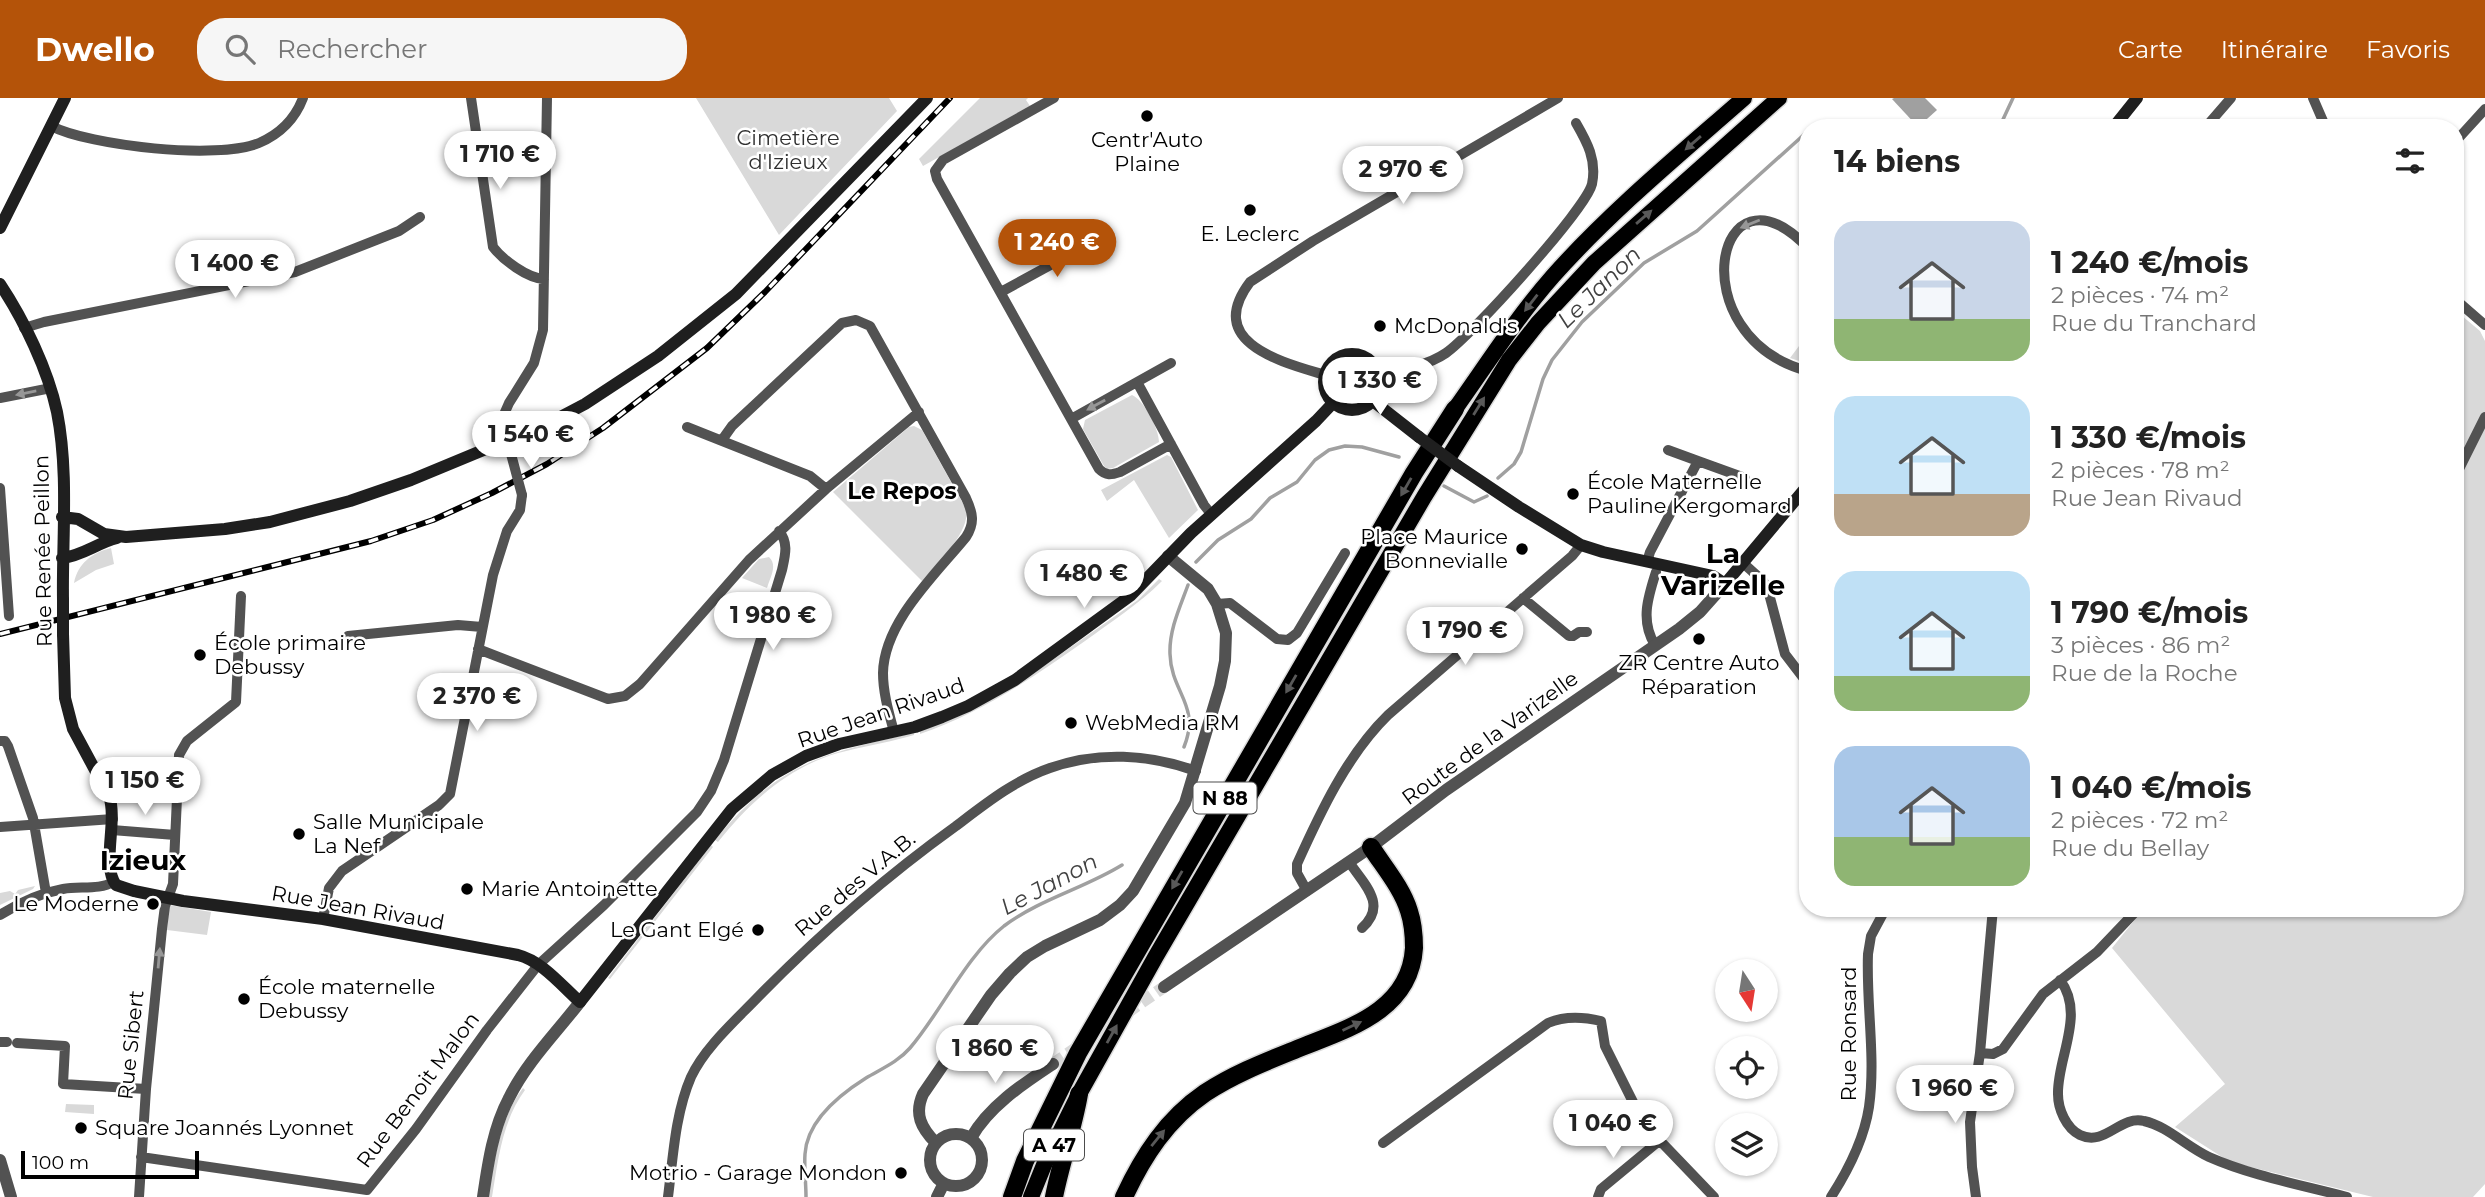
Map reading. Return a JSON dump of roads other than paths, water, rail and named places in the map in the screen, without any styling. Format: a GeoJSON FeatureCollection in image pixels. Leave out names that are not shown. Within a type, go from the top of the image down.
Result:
{"type":"FeatureCollection","features":[{"type":"Feature","properties":{"kind":"highway","name":"N 88"},"geometry":{"type":"LineString","coordinates":[[1012,1197],[1025,1161],[1077,1053],[1414,473],[1455,408],[1552,277],[1610,216],[1744,98]]}},
{"type":"Feature","properties":{"kind":"highway","name":"N 88"},"geometry":{"type":"LineString","coordinates":[[1079,1094],[1156,956],[1417,508],[1509,360],[1547,313],[1594,263],[1779,98]]}},
{"type":"Feature","properties":{"kind":"highway"},"geometry":{"type":"LineString","coordinates":[[1124,1197],[1152,1145],[1185,1109],[1204,1094],[1252,1067],[1373,1016],[1391,1001],[1406,981],[1413,963],[1414,928],[1402,896],[1371,847]]}},
{"type":"Feature","properties":{"kind":"highway","name":"A 47"},"geometry":{"type":"LineString","coordinates":[[1031,1197],[1079,1094]]}},
{"type":"Feature","properties":{"kind":"highway"},"geometry":{"type":"LineString","coordinates":[[1054,1197],[1079,1094]]}},
{"type":"Feature","properties":{"kind":"main road"},"geometry":{"type":"LineString","coordinates":[[0,228],[65,98]]}},
{"type":"Feature","properties":{"kind":"main road"},"geometry":{"type":"LineString","coordinates":[[62,558],[80,554],[102,542],[126,537],[225,529],[310,513],[508,448],[585,404],[696,328],[736,294],[927,98]]}},
{"type":"Feature","properties":{"kind":"main road"},"geometry":{"type":"LineString","coordinates":[[2120,119],[2137,98]]}},
{"type":"Feature","properties":{"kind":"main road","name":"Rue Renée Peillon"},"geometry":{"type":"LineString","coordinates":[[0,285],[24,328],[51,388],[61,438],[65,698],[77,741],[109,796],[112,825],[110,870],[113,882]]}},
{"type":"Feature","properties":{"kind":"main road"},"geometry":{"type":"LineString","coordinates":[[1352,354],[1369,359],[1380,374],[1378,393],[1373,401],[1357,410],[1340,407],[1325,390],[1325,375],[1335,360],[1352,354]]}},
{"type":"Feature","properties":{"kind":"main road"},"geometry":{"type":"LineString","coordinates":[[1373,401],[1458,466],[1519,508],[1581,545],[1713,576],[1725,584]]}},
{"type":"Feature","properties":{"kind":"main road","name":"Rue Jean Rivaud"},"geometry":{"type":"LineString","coordinates":[[113,882],[126,889],[169,898],[323,919],[518,955],[538,965],[580,1002],[743,798],[772,775],[806,757],[839,744],[915,727],[968,706],[1015,680],[1130,596],[1211,514],[1316,421],[1333,402]]}},
{"type":"Feature","properties":{"kind":"main road","name":"Route de la Varizelle"},"geometry":{"type":"LineString","coordinates":[[1725,584],[1799,496]]}},
{"type":"Feature","properties":{"kind":"main road"},"geometry":{"type":"LineString","coordinates":[[62,517],[78,519],[104,534],[126,537]]}},
{"type":"Feature","properties":{"kind":"street"},"geometry":{"type":"LineString","coordinates":[[51,126],[96,139],[169,150],[237,148],[260,143],[279,132],[293,118],[303,98]]}},
{"type":"Feature","properties":{"kind":"street"},"geometry":{"type":"LineString","coordinates":[[471,98],[494,247],[502,257],[534,277],[544,279]]}},
{"type":"Feature","properties":{"kind":"street"},"geometry":{"type":"LineString","coordinates":[[323,919],[329,888],[342,871],[439,805],[450,793],[493,575],[503,541],[520,510],[522,495],[503,428],[505,410],[534,363],[540,348],[543,320],[547,98]]}},
{"type":"Feature","properties":{"kind":"street"},"geometry":{"type":"LineString","coordinates":[[1054,98],[943,160],[936,171],[937,179],[1099,469],[1104,474],[1120,472],[1171,444]]}},
{"type":"Feature","properties":{"kind":"street"},"geometry":{"type":"LineString","coordinates":[[1325,375],[1271,357],[1247,341],[1240,330],[1237,316],[1242,291],[1250,282],[1313,241],[1558,98]]}},
{"type":"Feature","properties":{"kind":"street"},"geometry":{"type":"LineString","coordinates":[[2213,119],[2231,98]]}},
{"type":"Feature","properties":{"kind":"street"},"geometry":{"type":"LineString","coordinates":[[2313,98],[2322,119]]}},
{"type":"Feature","properties":{"kind":"street"},"geometry":{"type":"LineString","coordinates":[[2464,132],[2485,109]]}},
{"type":"Feature","properties":{"kind":"street"},"geometry":{"type":"LineString","coordinates":[[1380,374],[1432,361],[1459,343],[1556,236],[1587,196],[1593,178],[1592,158],[1576,123]]}},
{"type":"Feature","properties":{"kind":"street"},"geometry":{"type":"LineString","coordinates":[[24,328],[37,323],[295,272],[399,230],[421,217]]}},
{"type":"Feature","properties":{"kind":"street"},"geometry":{"type":"LineString","coordinates":[[1799,239],[1775,222],[1755,220],[1738,229],[1730,238],[1723,262],[1731,305],[1751,339],[1775,359],[1799,368]]}},
{"type":"Feature","properties":{"kind":"street"},"geometry":{"type":"LineString","coordinates":[[1001,292],[1098,239]]}},
{"type":"Feature","properties":{"kind":"street"},"geometry":{"type":"LineString","coordinates":[[2464,307],[2485,325]]}},
{"type":"Feature","properties":{"kind":"street"},"geometry":{"type":"LineString","coordinates":[[722,440],[732,426],[842,323],[849,320],[864,322],[870,326],[966,499],[973,519],[972,528],[966,537],[910,606],[890,640],[883,674],[894,732]]}},
{"type":"Feature","properties":{"kind":"street"},"geometry":{"type":"LineString","coordinates":[[1071,419],[1171,363]]}},
{"type":"Feature","properties":{"kind":"street"},"geometry":{"type":"LineString","coordinates":[[1137,382],[1211,514]]}},
{"type":"Feature","properties":{"kind":"street"},"geometry":{"type":"LineString","coordinates":[[0,398],[51,388]]}},
{"type":"Feature","properties":{"kind":"street"},"geometry":{"type":"LineString","coordinates":[[478,649],[608,699],[625,696],[640,684],[748,560],[826,489],[919,412]]}},
{"type":"Feature","properties":{"kind":"street"},"geometry":{"type":"LineString","coordinates":[[2464,459],[2485,417]]}},
{"type":"Feature","properties":{"kind":"street"},"geometry":{"type":"LineString","coordinates":[[687,427],[810,475],[826,489]]}},
{"type":"Feature","properties":{"kind":"street"},"geometry":{"type":"LineString","coordinates":[[1668,450],[1745,478]]}},
{"type":"Feature","properties":{"kind":"street"},"geometry":{"type":"LineString","coordinates":[[1647,562],[1698,461]]}},
{"type":"Feature","properties":{"kind":"street"},"geometry":{"type":"LineString","coordinates":[[0,488],[9,616]]}},
{"type":"Feature","properties":{"kind":"street"},"geometry":{"type":"LineString","coordinates":[[538,965],[604,905],[697,812],[718,777],[784,561],[785,542],[779,531]]}},
{"type":"Feature","properties":{"kind":"street"},"geometry":{"type":"LineString","coordinates":[[1307,891],[1297,873],[1297,864],[1329,799],[1366,739],[1388,715],[1572,556],[1581,545]]}},
{"type":"Feature","properties":{"kind":"street"},"geometry":{"type":"LineString","coordinates":[[1217,604],[1230,603],[1277,639],[1288,640],[1297,633],[1345,553]]}},
{"type":"Feature","properties":{"kind":"street"},"geometry":{"type":"LineString","coordinates":[[936,1143],[922,1125],[918,1112],[919,1103],[991,995],[1027,957],[1100,920],[1120,905],[1133,891],[1185,803],[1225,662],[1226,632],[1217,604],[1202,583],[1168,556]]}},
{"type":"Feature","properties":{"kind":"street"},"geometry":{"type":"LineString","coordinates":[[1743,563],[1763,581],[1768,590],[1786,654],[1799,672]]}},
{"type":"Feature","properties":{"kind":"street"},"geometry":{"type":"LineString","coordinates":[[1655,645],[1645,608],[1656,572]]}},
{"type":"Feature","properties":{"kind":"street","name":"Route de la Varizelle"},"geometry":{"type":"LineString","coordinates":[[1164,987],[1371,847],[1446,790],[1655,645],[1700,612],[1725,584]]}},
{"type":"Feature","properties":{"kind":"street","name":"Rue Sibert"},"geometry":{"type":"LineString","coordinates":[[139,1197],[146,1088],[162,929],[173,884],[179,755],[182,747],[193,735],[236,702],[241,596]]}},
{"type":"Feature","properties":{"kind":"street"},"geometry":{"type":"LineString","coordinates":[[1523,598],[1569,636],[1587,632]]}},
{"type":"Feature","properties":{"kind":"street"},"geometry":{"type":"LineString","coordinates":[[348,636],[458,625],[482,627]]}},
{"type":"Feature","properties":{"kind":"street"},"geometry":{"type":"LineString","coordinates":[[0,741],[5,741],[12,756],[34,823],[46,893]]}},
{"type":"Feature","properties":{"kind":"street","name":"Rue des V.A.B."},"geometry":{"type":"LineString","coordinates":[[668,1197],[681,1111],[692,1076],[707,1053],[739,1016],[793,962],[859,902],[933,842],[1000,793],[1051,767],[1110,756],[1156,761],[1196,771]]}},
{"type":"Feature","properties":{"kind":"street"},"geometry":{"type":"LineString","coordinates":[[0,827],[34,823],[112,825],[175,835]]}},
{"type":"Feature","properties":{"kind":"street"},"geometry":{"type":"LineString","coordinates":[[1349,862],[1374,901],[1372,918],[1362,928]]}},
{"type":"Feature","properties":{"kind":"street"},"geometry":{"type":"LineString","coordinates":[[0,915],[46,893],[72,887],[106,886],[113,882]]}},
{"type":"Feature","properties":{"kind":"street","name":"Rue Ronsard"},"geometry":{"type":"LineString","coordinates":[[1831,1197],[1855,1156],[1869,1109],[1871,1078],[1868,954],[1871,936],[1881,917]]}},
{"type":"Feature","properties":{"kind":"street"},"geometry":{"type":"LineString","coordinates":[[1976,1197],[1970,1122],[1980,1053],[1992,917]]}},
{"type":"Feature","properties":{"kind":"street"},"geometry":{"type":"LineString","coordinates":[[1980,1053],[1993,1054],[2003,1049],[2043,994],[2097,952],[2130,917]]}},
{"type":"Feature","properties":{"kind":"street","name":"Rue Benoit Malon"},"geometry":{"type":"LineString","coordinates":[[141,1157],[368,1194],[487,1030],[538,965]]}},
{"type":"Feature","properties":{"kind":"street"},"geometry":{"type":"LineString","coordinates":[[2060,981],[2067,993],[2070,1016],[2058,1095],[2065,1120],[2077,1133],[2088,1138],[2099,1138],[2131,1120],[2143,1121],[2156,1125],[2191,1147],[2230,1165],[2347,1197]]}},
{"type":"Feature","properties":{"kind":"street"},"geometry":{"type":"LineString","coordinates":[[483,1197],[492,1145],[507,1100],[524,1073],[580,1002]]}},
{"type":"Feature","properties":{"kind":"street"},"geometry":{"type":"LineString","coordinates":[[1383,1143],[1548,1023],[1583,1018],[1601,1021],[1603,1039],[1639,1115],[1659,1141],[1714,1197]]}},
{"type":"Feature","properties":{"kind":"street"},"geometry":{"type":"LineString","coordinates":[[8,1042],[65,1046],[62,1084],[146,1088]]}},
{"type":"Feature","properties":{"kind":"street"},"geometry":{"type":"LineString","coordinates":[[971,1138],[980,1124],[1009,1095],[1053,1064]]}},
{"type":"Feature","properties":{"kind":"street"},"geometry":{"type":"LineString","coordinates":[[949,1135],[971,1138],[981,1152],[981,1169],[970,1182],[961,1185],[944,1183],[931,1165],[932,1150],[936,1143],[949,1135]]}},
{"type":"Feature","properties":{"kind":"street"},"geometry":{"type":"LineString","coordinates":[[1598,1197],[1601,1189],[1659,1141]]}},
{"type":"Feature","properties":{"kind":"street"},"geometry":{"type":"LineString","coordinates":[[0,1160],[11,1197]]}},
{"type":"Feature","properties":{"kind":"street"},"geometry":{"type":"LineString","coordinates":[[937,1197],[944,1183]]}},
{"type":"Feature","properties":{"kind":"waterway","name":"Le Janon"},"geometry":{"type":"LineString","coordinates":[[2003,119],[2013,98]]}},
{"type":"Feature","properties":{"kind":"waterway","name":"Le Janon"},"geometry":{"type":"LineString","coordinates":[[1498,478],[1514,464],[1521,452],[1543,379],[1552,360],[1582,322],[1644,263],[1697,231],[1799,139]]}},
{"type":"Feature","properties":{"kind":"waterway","name":"Le Janon"},"geometry":{"type":"LineString","coordinates":[[1196,562],[1218,540],[1251,519],[1270,498],[1297,482],[1315,460],[1329,450],[1345,446],[1362,447],[1399,457]]}},
{"type":"Feature","properties":{"kind":"waterway","name":"Le Janon"},"geometry":{"type":"LineString","coordinates":[[1444,486],[1474,502],[1487,496]]}},
{"type":"Feature","properties":{"kind":"waterway","name":"Le Janon"},"geometry":{"type":"LineString","coordinates":[[1184,747],[1189,720],[1175,679],[1170,645],[1188,585]]}},
{"type":"Feature","properties":{"kind":"waterway","name":"Le Janon"},"geometry":{"type":"LineString","coordinates":[[806,1197],[807,1142],[826,1110],[856,1085],[905,1053],[966,968],[990,938],[1004,926],[1032,908],[1122,865]]}},
{"type":"Feature","properties":{"kind":"tunnel"},"geometry":{"type":"LineString","coordinates":[[1053,1064],[1164,987]]}},
{"type":"Feature","properties":{"kind":"railway"},"geometry":{"type":"LineString","coordinates":[[0,634],[371,541],[433,520],[547,464],[603,428],[707,348],[765,292],[950,98]]}},
{"type":"Feature","properties":{"kind":"place","name":"Centr'Auto Plaine"},"geometry":{"type":"Point","coordinates":[1147,116]}},
{"type":"Feature","properties":{"kind":"place","name":"E. Leclerc"},"geometry":{"type":"Point","coordinates":[1250,210]}},
{"type":"Feature","properties":{"kind":"place","name":"McDonald's"},"geometry":{"type":"Point","coordinates":[1380,326]}},
{"type":"Feature","properties":{"kind":"place","name":"École Maternelle Pauline Kergomard"},"geometry":{"type":"Point","coordinates":[1573,494]}},
{"type":"Feature","properties":{"kind":"place","name":"Place Maurice Bonnevialle"},"geometry":{"type":"Point","coordinates":[1522,549]}},
{"type":"Feature","properties":{"kind":"place","name":"ZR Centre Auto Réparation"},"geometry":{"type":"Point","coordinates":[1699,639]}},
{"type":"Feature","properties":{"kind":"place","name":"École primaire Debussy"},"geometry":{"type":"Point","coordinates":[200,655]}},
{"type":"Feature","properties":{"kind":"place","name":"WebMedia RM"},"geometry":{"type":"Point","coordinates":[1071,723]}},
{"type":"Feature","properties":{"kind":"place","name":"Salle Municipale La Nef"},"geometry":{"type":"Point","coordinates":[299,834]}},
{"type":"Feature","properties":{"kind":"place","name":"Marie Antoinette"},"geometry":{"type":"Point","coordinates":[467,889]}},
{"type":"Feature","properties":{"kind":"place","name":"Le Moderne"},"geometry":{"type":"Point","coordinates":[153,904]}},
{"type":"Feature","properties":{"kind":"place","name":"Le Gant Elgé"},"geometry":{"type":"Point","coordinates":[758,930]}},
{"type":"Feature","properties":{"kind":"place","name":"École maternelle Debussy"},"geometry":{"type":"Point","coordinates":[244,999]}},
{"type":"Feature","properties":{"kind":"place","name":"Square Joannés Lyonnet"},"geometry":{"type":"Point","coordinates":[81,1128]}},
{"type":"Feature","properties":{"kind":"place","name":"Motrio - Garage Mondon"},"geometry":{"type":"Point","coordinates":[901,1173]}},
{"type":"Feature","properties":{"kind":"district","name":"Le Repos"},"geometry":{"type":"Point","coordinates":[902,491]}},
{"type":"Feature","properties":{"kind":"district","name":"La Varizelle"},"geometry":{"type":"Point","coordinates":[1723,569]}},
{"type":"Feature","properties":{"kind":"district","name":"Izieux"},"geometry":{"type":"Point","coordinates":[143,860]}},
{"type":"Feature","properties":{"kind":"park label","name":"Cimetière d'Izieux"},"geometry":{"type":"Point","coordinates":[788,150]}}]}
